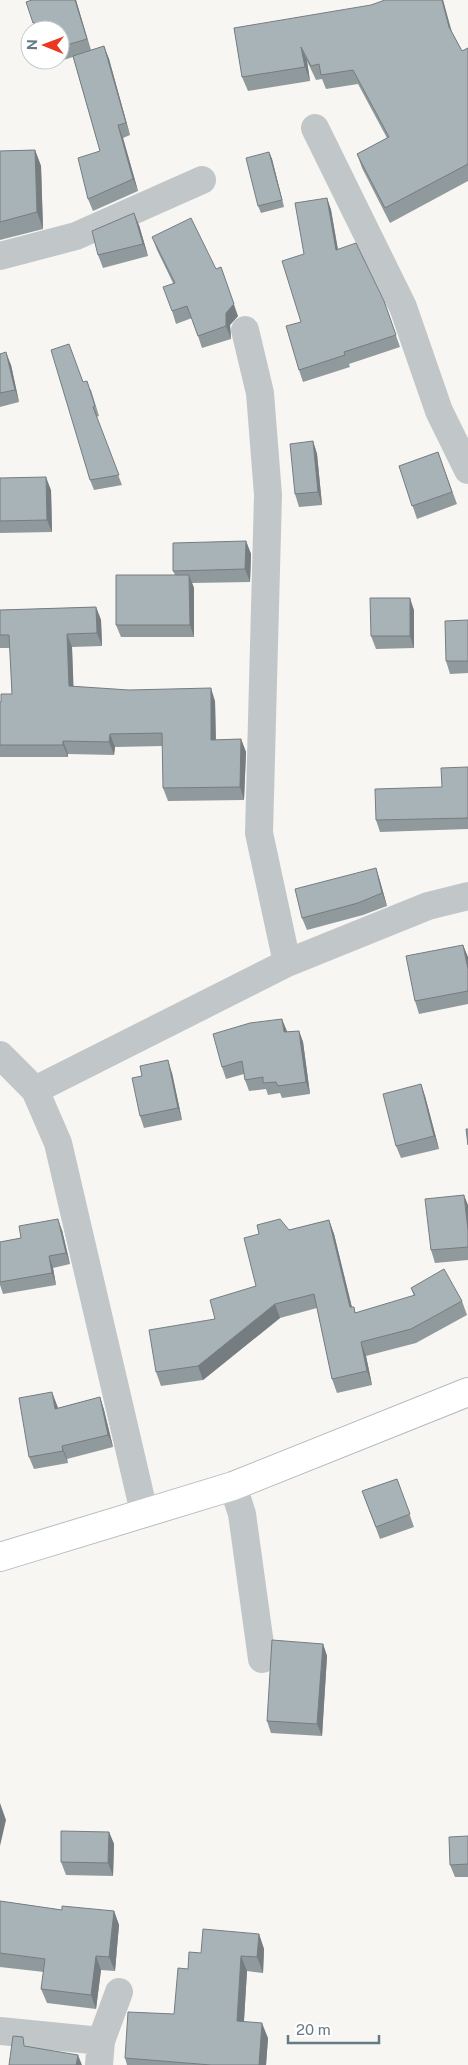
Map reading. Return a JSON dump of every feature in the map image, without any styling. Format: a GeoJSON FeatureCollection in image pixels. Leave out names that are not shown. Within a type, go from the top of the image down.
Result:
{"type":"FeatureCollection","features":[{"type":"Feature","properties":{"kind":"street"},"geometry":{"type":"LineString","coordinates":[[315,128],[403,307],[439,411],[468,470]]}},
{"type":"Feature","properties":{"kind":"street"},"geometry":{"type":"LineString","coordinates":[[0,256],[76,236],[202,180]]}},
{"type":"Feature","properties":{"kind":"street"},"geometry":{"type":"LineString","coordinates":[[245,330],[260,393],[268,494],[259,833],[287,963]]}},
{"type":"Feature","properties":{"kind":"street"},"geometry":{"type":"LineString","coordinates":[[35,1090],[287,963],[428,906],[468,896]]}},
{"type":"Feature","properties":{"kind":"street"},"geometry":{"type":"LineString","coordinates":[[0,1054],[35,1090],[58,1143],[144,1512]]}},
{"type":"Feature","properties":{"kind":"street"},"geometry":{"type":"LineString","coordinates":[[0,1557],[232,1486],[468,1392]]}},
{"type":"Feature","properties":{"kind":"street"},"geometry":{"type":"LineString","coordinates":[[232,1486],[242,1514],[262,1659]]}},
{"type":"Feature","properties":{"kind":"street"},"geometry":{"type":"LineString","coordinates":[[0,2031],[100,2053],[119,1992]]}},
{"type":"Feature","properties":{"kind":"building"},"geometry":{"type":"Polygon","coordinates":[[[32,0],[75,0],[87,39],[70,44],[70,20],[32,20],[26,2],[32,0]]]}},
{"type":"Feature","properties":{"kind":"building"},"geometry":{"type":"Polygon","coordinates":[[[385,0],[442,0],[449,27],[462,51],[468,48],[468,164],[385,208],[357,154],[389,137],[353,70],[321,75],[319,64],[311,66],[301,47],[305,67],[242,77],[234,28],[371,5],[385,0]]]}},
{"type":"Feature","properties":{"kind":"building"},"geometry":{"type":"Polygon","coordinates":[[[104,46],[126,123],[118,125],[133,179],[88,199],[78,158],[100,151],[73,56],[104,46]]]}},
{"type":"Feature","properties":{"kind":"building"},"geometry":{"type":"Polygon","coordinates":[[[35,150],[37,212],[0,222],[0,151],[35,150]]]}},
{"type":"Feature","properties":{"kind":"building"},"geometry":{"type":"Polygon","coordinates":[[[269,152],[282,200],[258,206],[246,158],[269,152]]]}},
{"type":"Feature","properties":{"kind":"building"},"geometry":{"type":"Polygon","coordinates":[[[327,198],[336,250],[356,243],[384,301],[396,335],[344,352],[345,355],[299,370],[286,326],[301,322],[282,261],[304,254],[295,203],[327,198]]]}},
{"type":"Feature","properties":{"kind":"building"},"geometry":{"type":"Polygon","coordinates":[[[134,213],[143,244],[98,255],[92,231],[134,213]]]}},
{"type":"Feature","properties":{"kind":"building"},"geometry":{"type":"Polygon","coordinates":[[[191,218],[216,269],[221,267],[234,304],[226,313],[226,326],[198,336],[187,306],[172,311],[163,287],[175,283],[152,237],[191,218]]]}},
{"type":"Feature","properties":{"kind":"building"},"geometry":{"type":"Polygon","coordinates":[[[69,344],[83,382],[87,381],[95,406],[93,407],[119,475],[90,480],[51,350],[69,344]]]}},
{"type":"Feature","properties":{"kind":"building"},"geometry":{"type":"Polygon","coordinates":[[[6,352],[15,390],[0,393],[0,354],[6,352]]]}},
{"type":"Feature","properties":{"kind":"building"},"geometry":{"type":"Polygon","coordinates":[[[313,441],[318,492],[295,494],[290,444],[313,441]]]}},
{"type":"Feature","properties":{"kind":"building"},"geometry":{"type":"Polygon","coordinates":[[[438,452],[452,492],[412,506],[399,466],[438,452]]]}},
{"type":"Feature","properties":{"kind":"building"},"geometry":{"type":"Polygon","coordinates":[[[46,477],[47,520],[0,521],[0,478],[46,477]]]}},
{"type":"Feature","properties":{"kind":"building"},"geometry":{"type":"Polygon","coordinates":[[[246,541],[245,569],[173,571],[173,543],[246,541]]]}},
{"type":"Feature","properties":{"kind":"building"},"geometry":{"type":"Polygon","coordinates":[[[116,575],[189,575],[190,625],[116,625],[116,575]]]}},
{"type":"Feature","properties":{"kind":"building"},"geometry":{"type":"Polygon","coordinates":[[[370,598],[410,598],[410,636],[371,636],[370,598]]]}},
{"type":"Feature","properties":{"kind":"building"},"geometry":{"type":"Polygon","coordinates":[[[96,607],[97,633],[67,634],[69,686],[129,690],[211,688],[211,740],[241,739],[240,787],[163,788],[162,733],[110,734],[109,742],[63,741],[63,745],[0,745],[1,694],[12,694],[9,635],[0,635],[0,610],[96,607]]]}},
{"type":"Feature","properties":{"kind":"building"},"geometry":{"type":"Polygon","coordinates":[[[468,620],[468,661],[446,661],[445,621],[468,620]]]}},
{"type":"Feature","properties":{"kind":"building"},"geometry":{"type":"Polygon","coordinates":[[[468,767],[468,818],[376,820],[375,789],[442,787],[441,768],[468,767]]]}},
{"type":"Feature","properties":{"kind":"building"},"geometry":{"type":"Polygon","coordinates":[[[376,868],[382,893],[358,903],[302,918],[295,889],[376,868]]]}},
{"type":"Feature","properties":{"kind":"building"},"geometry":{"type":"Polygon","coordinates":[[[463,945],[468,969],[468,991],[415,1001],[406,956],[463,945]]]}},
{"type":"Feature","properties":{"kind":"building"},"geometry":{"type":"Polygon","coordinates":[[[282,1019],[284,1032],[299,1031],[306,1082],[278,1086],[276,1082],[263,1083],[263,1077],[245,1080],[242,1061],[222,1067],[213,1034],[250,1023],[282,1019]]]}},
{"type":"Feature","properties":{"kind":"building"},"geometry":{"type":"Polygon","coordinates":[[[168,1060],[178,1108],[140,1116],[132,1078],[142,1076],[140,1066],[168,1060]]]}},
{"type":"Feature","properties":{"kind":"building"},"geometry":{"type":"Polygon","coordinates":[[[421,1084],[434,1136],[396,1146],[383,1094],[421,1084]]]}},
{"type":"Feature","properties":{"kind":"building"},"geometry":{"type":"Polygon","coordinates":[[[466,1129],[468,1129],[468,1145],[466,1129]]]}},
{"type":"Feature","properties":{"kind":"building"},"geometry":{"type":"Polygon","coordinates":[[[464,1195],[468,1247],[431,1250],[425,1199],[464,1195]]]}},
{"type":"Feature","properties":{"kind":"building"},"geometry":{"type":"Polygon","coordinates":[[[58,1219],[66,1253],[49,1256],[52,1273],[0,1282],[0,1242],[21,1238],[19,1226],[58,1219]]]}},
{"type":"Feature","properties":{"kind":"building"},"geometry":{"type":"Polygon","coordinates":[[[280,1219],[289,1230],[329,1220],[350,1307],[354,1307],[355,1313],[415,1295],[411,1288],[444,1269],[462,1301],[411,1329],[361,1342],[367,1371],[332,1379],[314,1294],[275,1304],[198,1366],[156,1372],[149,1330],[215,1319],[210,1300],[256,1286],[244,1238],[259,1234],[257,1225],[280,1219]]]}},
{"type":"Feature","properties":{"kind":"building"},"geometry":{"type":"Polygon","coordinates":[[[52,1392],[55,1409],[100,1397],[108,1435],[62,1446],[63,1451],[29,1457],[19,1398],[52,1392]]]}},
{"type":"Feature","properties":{"kind":"building"},"geometry":{"type":"Polygon","coordinates":[[[397,1479],[410,1514],[376,1527],[362,1491],[397,1479]]]}},
{"type":"Feature","properties":{"kind":"building"},"geometry":{"type":"Polygon","coordinates":[[[272,1640],[323,1644],[317,1724],[267,1721],[272,1640]]]}},
{"type":"Feature","properties":{"kind":"building"},"geometry":{"type":"Polygon","coordinates":[[[61,1831],[109,1832],[108,1863],[61,1862],[61,1831]]]}},
{"type":"Feature","properties":{"kind":"building"},"geometry":{"type":"Polygon","coordinates":[[[468,1836],[468,1864],[450,1865],[449,1837],[468,1836]]]}},
{"type":"Feature","properties":{"kind":"building"},"geometry":{"type":"Polygon","coordinates":[[[0,1901],[62,1910],[62,1906],[114,1911],[109,1957],[96,1956],[91,1995],[41,1989],[45,1959],[0,1953],[0,1901]]]}},
{"type":"Feature","properties":{"kind":"building"},"geometry":{"type":"Polygon","coordinates":[[[203,1929],[259,1934],[257,1957],[241,1956],[237,2021],[262,2023],[259,2065],[211,2065],[125,2058],[128,2012],[174,2014],[178,1968],[188,1969],[189,1952],[201,1953],[203,1929]]]}},
{"type":"Feature","properties":{"kind":"building"},"geometry":{"type":"Polygon","coordinates":[[[13,2036],[23,2037],[24,2046],[78,2055],[76,2065],[9,2065],[13,2036]]]}}]}
